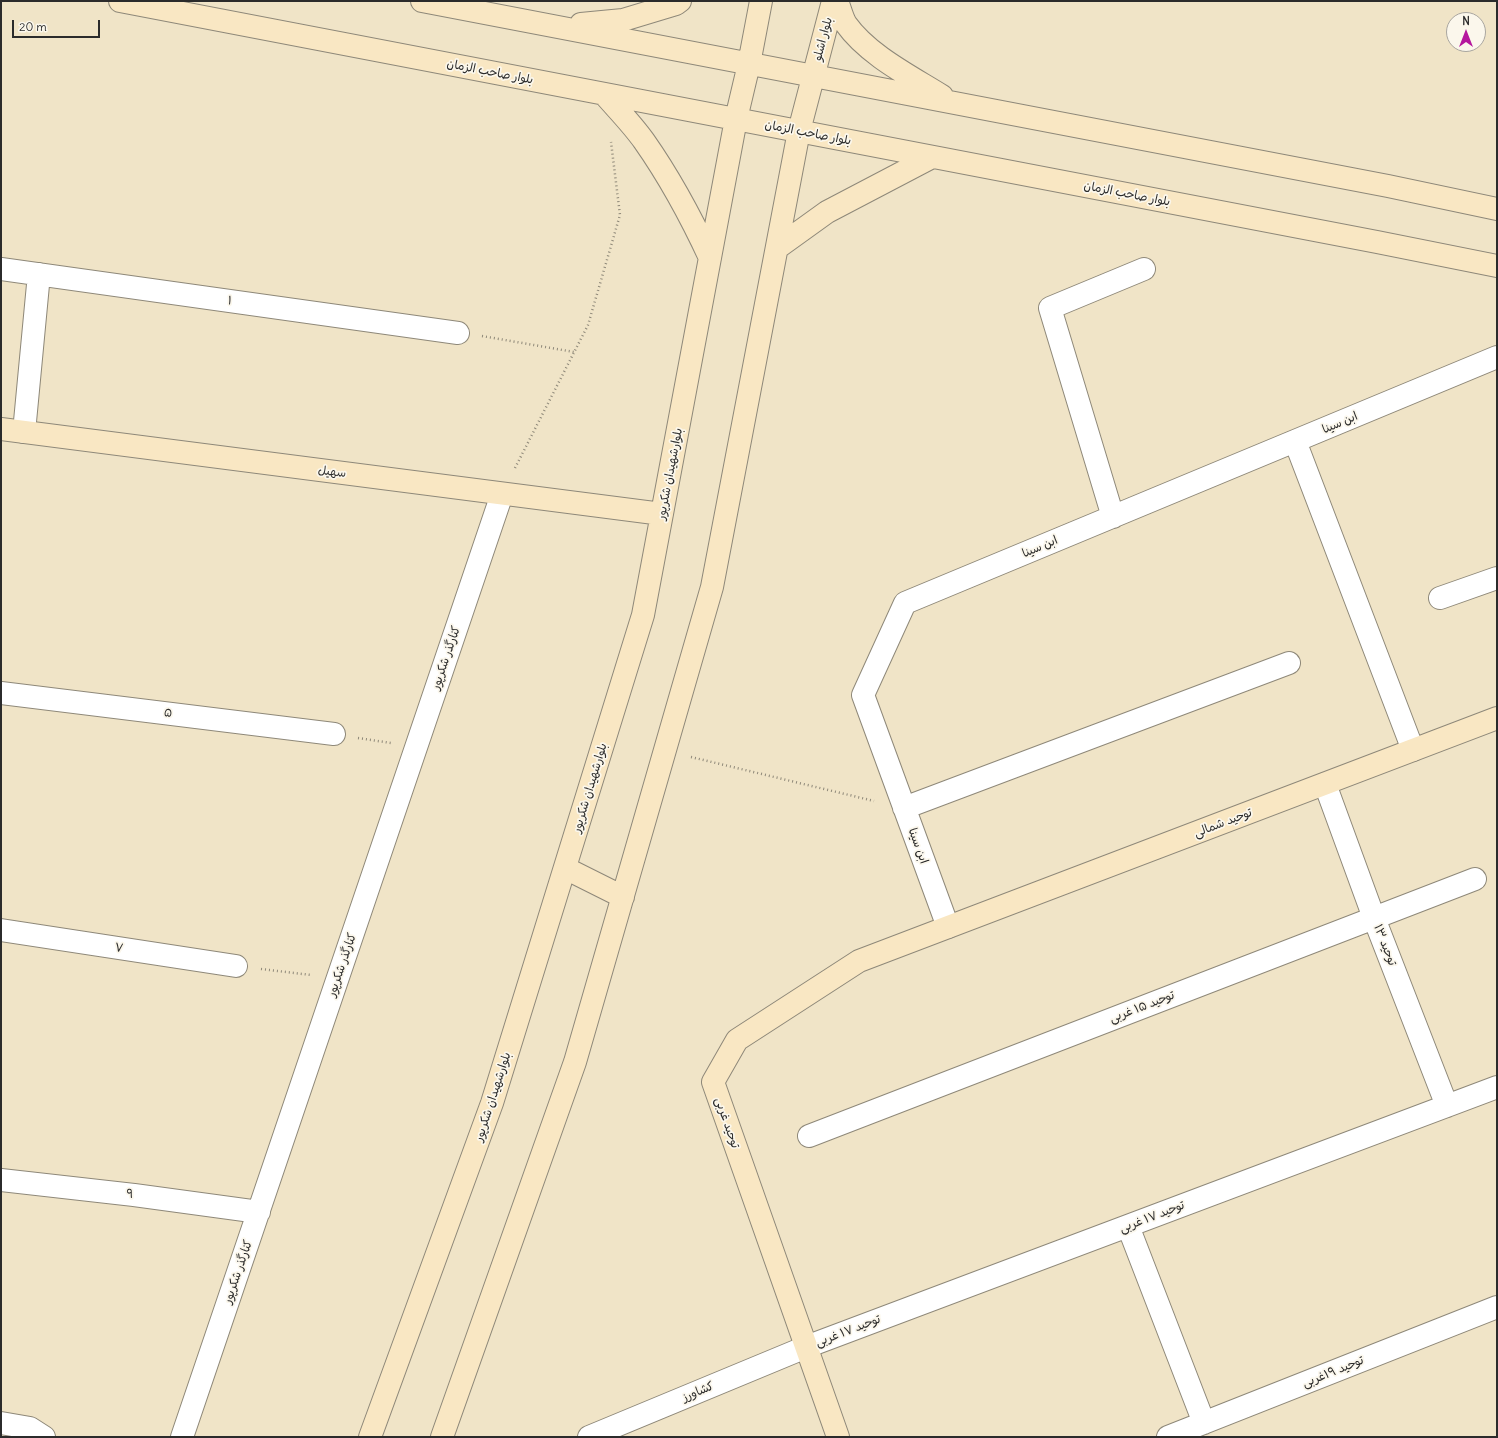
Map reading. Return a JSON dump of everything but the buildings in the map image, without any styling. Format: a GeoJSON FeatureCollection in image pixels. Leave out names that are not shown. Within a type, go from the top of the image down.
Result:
{"type":"FeatureCollection","features":[{"type":"Feature","properties":{"kind":"main road","name":"بلوار صاحب الزمان"},"geometry":{"type":"LineString","coordinates":[[120,1],[1497,266]]}},
{"type":"Feature","properties":{"kind":"main road"},"geometry":{"type":"LineString","coordinates":[[422,1],[1388,186],[1497,209]]}},
{"type":"Feature","properties":{"kind":"main road"},"geometry":{"type":"LineString","coordinates":[[556,27],[623,20],[676,4],[680,1]]}},
{"type":"Feature","properties":{"kind":"main road"},"geometry":{"type":"LineString","coordinates":[[749,64],[761,1]]}},
{"type":"Feature","properties":{"kind":"main road","name":"بلوار اشلو"},"geometry":{"type":"LineString","coordinates":[[799,131],[833,1]]}},
{"type":"Feature","properties":{"kind":"main road"},"geometry":{"type":"LineString","coordinates":[[837,1],[845,23],[865,44],[886,62],[955,104]]}},
{"type":"Feature","properties":{"kind":"main road","name":"بلوارشهیدان شکرپور"},"geometry":{"type":"LineString","coordinates":[[370,1437],[492,1103],[644,615],[736,119],[749,64]]}},
{"type":"Feature","properties":{"kind":"main road"},"geometry":{"type":"LineString","coordinates":[[604,94],[643,140],[673,186],[695,226],[710,258]]}},
{"type":"Feature","properties":{"kind":"main road"},"geometry":{"type":"LineString","coordinates":[[442,1437],[575,1062],[712,587],[799,131]]}},
{"type":"Feature","properties":{"kind":"main road"},"geometry":{"type":"LineString","coordinates":[[777,248],[826,212],[932,157]]}},
{"type":"Feature","properties":{"kind":"main road","name":"سهیل"},"geometry":{"type":"LineString","coordinates":[[1,429],[662,514]]}},
{"type":"Feature","properties":{"kind":"main road","name":"توحید شمالی"},"geometry":{"type":"LineString","coordinates":[[948,927],[1497,719]]}},
{"type":"Feature","properties":{"kind":"main road"},"geometry":{"type":"LineString","coordinates":[[565,868],[622,897]]}},
{"type":"Feature","properties":{"kind":"main road","name":"توحید غربی"},"geometry":{"type":"LineString","coordinates":[[838,1437],[713,1082],[737,1040],[859,961],[948,927]]}},
{"type":"Feature","properties":{"kind":"street","name":"۱"},"geometry":{"type":"LineString","coordinates":[[1,269],[458,332]]}},
{"type":"Feature","properties":{"kind":"street"},"geometry":{"type":"LineString","coordinates":[[1113,517],[1050,308],[1144,269]]}},
{"type":"Feature","properties":{"kind":"street"},"geometry":{"type":"LineString","coordinates":[[24,432],[39,274]]}},
{"type":"Feature","properties":{"kind":"street","name":"ابن سینا"},"geometry":{"type":"LineString","coordinates":[[948,927],[863,695],[905,603],[1497,357]]}},
{"type":"Feature","properties":{"kind":"street"},"geometry":{"type":"LineString","coordinates":[[1295,441],[1413,750]]}},
{"type":"Feature","properties":{"kind":"street","name":"کنارگذر شکرپور"},"geometry":{"type":"LineString","coordinates":[[182,1437],[502,494]]}},
{"type":"Feature","properties":{"kind":"street"},"geometry":{"type":"LineString","coordinates":[[1440,598],[1497,578]]}},
{"type":"Feature","properties":{"kind":"street"},"geometry":{"type":"LineString","coordinates":[[904,808],[1288,663]]}},
{"type":"Feature","properties":{"kind":"street","name":"۵"},"geometry":{"type":"LineString","coordinates":[[1,693],[334,734]]}},
{"type":"Feature","properties":{"kind":"street","name":"توحید ۱۳"},"geometry":{"type":"LineString","coordinates":[[1325,784],[1374,918],[1447,1106]]}},
{"type":"Feature","properties":{"kind":"street","name":"توحید ۱۵ غربی"},"geometry":{"type":"LineString","coordinates":[[809,1136],[1475,879]]}},
{"type":"Feature","properties":{"kind":"street","name":"۷"},"geometry":{"type":"LineString","coordinates":[[1,930],[236,966]]}},
{"type":"Feature","properties":{"kind":"street","name":"توحید ۱۷ غربی"},"geometry":{"type":"LineString","coordinates":[[806,1347],[1497,1087]]}},
{"type":"Feature","properties":{"kind":"street","name":"۹"},"geometry":{"type":"LineString","coordinates":[[1,1180],[134,1195],[259,1212]]}},
{"type":"Feature","properties":{"kind":"street"},"geometry":{"type":"LineString","coordinates":[[1128,1226],[1204,1423]]}},
{"type":"Feature","properties":{"kind":"street","name":"توحید ۱۹غربی"},"geometry":{"type":"LineString","coordinates":[[1168,1437],[1497,1307]]}},
{"type":"Feature","properties":{"kind":"street","name":"کشاورز"},"geometry":{"type":"LineString","coordinates":[[589,1437],[806,1347]]}},
{"type":"Feature","properties":{"kind":"street"},"geometry":{"type":"LineString","coordinates":[[1,1423],[30,1428],[44,1437]]}},
{"type":"Feature","properties":{"kind":"path"},"geometry":{"type":"LineString","coordinates":[[502,494],[588,325],[620,215],[610,139]]}},
{"type":"Feature","properties":{"kind":"path"},"geometry":{"type":"LineString","coordinates":[[458,332],[574,352]]}},
{"type":"Feature","properties":{"kind":"path"},"geometry":{"type":"LineString","coordinates":[[334,734],[416,746]]}},
{"type":"Feature","properties":{"kind":"path"},"geometry":{"type":"LineString","coordinates":[[665,751],[904,808]]}},
{"type":"Feature","properties":{"kind":"path"},"geometry":{"type":"LineString","coordinates":[[236,966],[338,978]]}}]}
